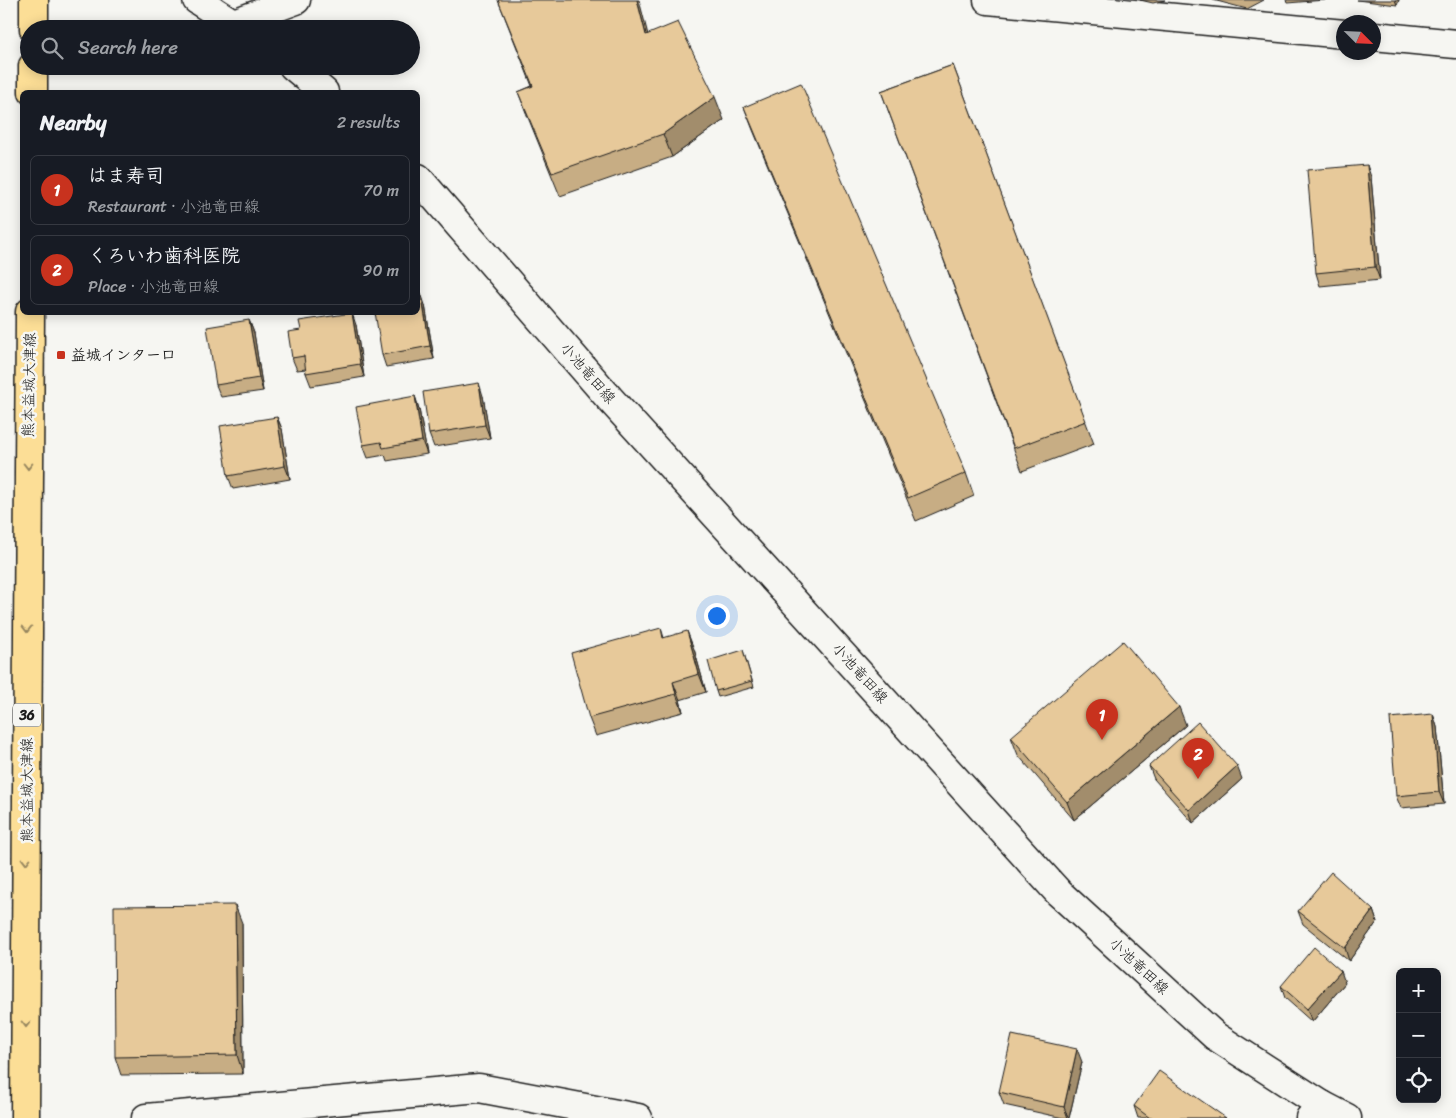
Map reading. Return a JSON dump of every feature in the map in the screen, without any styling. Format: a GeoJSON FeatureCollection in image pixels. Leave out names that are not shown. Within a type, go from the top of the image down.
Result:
{"type":"FeatureCollection","features":[{"type":"Feature","properties":{"kind":"main road"},"geometry":{"type":"LineString","coordinates":[[34,0],[34,20]]}},
{"type":"Feature","properties":{"kind":"main road"},"geometry":{"type":"LineString","coordinates":[[197,0],[229,20]]}},
{"type":"Feature","properties":{"kind":"main road"},"geometry":{"type":"LineString","coordinates":[[251,20],[296,0]]}},
{"type":"Feature","properties":{"kind":"main road"},"geometry":{"type":"LineString","coordinates":[[988,0],[1172,9],[1336,33]]}},
{"type":"Feature","properties":{"kind":"main road"},"geometry":{"type":"LineString","coordinates":[[1381,37],[1456,44]]}},
{"type":"Feature","properties":{"kind":"main road"},"geometry":{"type":"LineString","coordinates":[[33,90],[34,75]]}},
{"type":"Feature","properties":{"kind":"main road"},"geometry":{"type":"LineString","coordinates":[[304,75],[322,90]]}},
{"type":"Feature","properties":{"kind":"main road","name":"小池竜田線"},"geometry":{"type":"LineString","coordinates":[[420,180],[610,399],[1059,893],[1215,1036],[1316,1112],[1347,1118]]}},
{"type":"Feature","properties":{"kind":"main road","name":"熊本益城大津線"},"geometry":{"type":"LineString","coordinates":[[26,1118],[30,315]]}},
{"type":"Feature","properties":{"kind":"main road"},"geometry":{"type":"LineString","coordinates":[[146,1118],[202,1115],[480,1088],[638,1118]]}},
{"type":"Feature","properties":{"kind":"building"},"geometry":{"type":"Polygon","coordinates":[[[498,0],[637,0],[646,35],[678,22],[715,97],[663,134],[552,173],[518,92],[533,86],[498,0]]]}},
{"type":"Feature","properties":{"kind":"building"},"geometry":{"type":"Polygon","coordinates":[[[953,65],[1086,421],[1014,448],[881,91],[953,65]]]}},
{"type":"Feature","properties":{"kind":"building"},"geometry":{"type":"Polygon","coordinates":[[[801,83],[966,473],[908,498],[744,107],[801,83]]]}},
{"type":"Feature","properties":{"kind":"building"},"geometry":{"type":"Polygon","coordinates":[[[1367,165],[1375,267],[1316,273],[1307,170],[1367,165]]]}},
{"type":"Feature","properties":{"kind":"building"},"geometry":{"type":"Polygon","coordinates":[[[421,293],[430,346],[382,355],[375,315],[420,315],[421,293]]]}},
{"type":"Feature","properties":{"kind":"building"},"geometry":{"type":"Polygon","coordinates":[[[339,315],[352,315],[360,364],[306,373],[304,356],[292,358],[288,332],[301,330],[299,321],[339,315]]]}},
{"type":"Feature","properties":{"kind":"building"},"geometry":{"type":"Polygon","coordinates":[[[249,320],[259,378],[216,385],[207,327],[249,320]]]}},
{"type":"Feature","properties":{"kind":"building"},"geometry":{"type":"Polygon","coordinates":[[[479,383],[485,425],[429,434],[423,392],[479,383]]]}},
{"type":"Feature","properties":{"kind":"building"},"geometry":{"type":"Polygon","coordinates":[[[415,396],[422,441],[383,448],[381,442],[363,445],[356,407],[415,396]]]}},
{"type":"Feature","properties":{"kind":"building"},"geometry":{"type":"Polygon","coordinates":[[[277,417],[285,466],[228,476],[220,426],[277,417]]]}},
{"type":"Feature","properties":{"kind":"building"},"geometry":{"type":"Polygon","coordinates":[[[661,628],[663,638],[687,631],[699,674],[673,682],[676,694],[589,718],[571,653],[661,628]]]}},
{"type":"Feature","properties":{"kind":"building"},"geometry":{"type":"Polygon","coordinates":[[[1123,641],[1179,707],[1067,802],[1011,737],[1123,641]]]}},
{"type":"Feature","properties":{"kind":"building"},"geometry":{"type":"Polygon","coordinates":[[[743,650],[752,681],[716,691],[708,661],[743,650]]]}},
{"type":"Feature","properties":{"kind":"building"},"geometry":{"type":"Polygon","coordinates":[[[1433,714],[1439,792],[1396,796],[1390,718],[1433,714]]]}},
{"type":"Feature","properties":{"kind":"building"},"geometry":{"type":"Polygon","coordinates":[[[1198,722],[1237,766],[1189,810],[1149,766],[1198,722]]]}},
{"type":"Feature","properties":{"kind":"building"},"geometry":{"type":"Polygon","coordinates":[[[1331,872],[1373,910],[1345,948],[1298,911],[1331,872]]]}},
{"type":"Feature","properties":{"kind":"building"},"geometry":{"type":"Polygon","coordinates":[[[235,905],[237,1055],[115,1057],[114,906],[235,905]]]}},
{"type":"Feature","properties":{"kind":"building"},"geometry":{"type":"Polygon","coordinates":[[[1314,947],[1341,971],[1307,1009],[1281,986],[1314,947]]]}},
{"type":"Feature","properties":{"kind":"building"},"geometry":{"type":"Polygon","coordinates":[[[1012,1035],[1077,1049],[1064,1107],[999,1092],[1012,1035]]]}},
{"type":"Feature","properties":{"kind":"building"},"geometry":{"type":"Polygon","coordinates":[[[1159,1071],[1226,1118],[1150,1118],[1134,1106],[1159,1071]]]}},
{"type":"Feature","properties":{"kind":"place","name":"益城インター口"},"geometry":{"type":"Point","coordinates":[61,355]}},
{"type":"Feature","properties":{"kind":"place","name":"はま寿司"},"geometry":{"type":"Point","coordinates":[1102,740]}},
{"type":"Feature","properties":{"kind":"place","name":"くろいわ歯科医院"},"geometry":{"type":"Point","coordinates":[1198,779]}}]}
